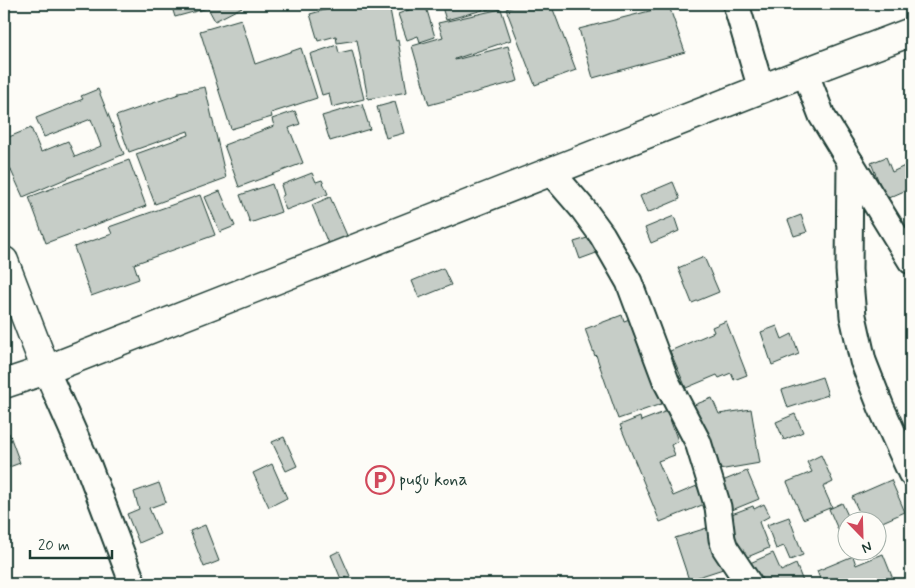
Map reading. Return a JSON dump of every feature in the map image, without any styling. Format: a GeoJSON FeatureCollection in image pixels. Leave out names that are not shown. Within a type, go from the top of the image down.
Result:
{"type":"FeatureCollection","features":[{"type":"Feature","properties":{"kind":"main road"},"geometry":{"type":"LineString","coordinates":[[4,384],[46,370],[760,89],[911,32]]}},
{"type":"Feature","properties":{"kind":"main road"},"geometry":{"type":"LineString","coordinates":[[4,261],[46,370]]}},
{"type":"Feature","properties":{"kind":"street"},"geometry":{"type":"LineString","coordinates":[[736,4],[760,89]]}},
{"type":"Feature","properties":{"kind":"street"},"geometry":{"type":"LineString","coordinates":[[805,72],[822,116],[911,261]]}},
{"type":"Feature","properties":{"kind":"street"},"geometry":{"type":"LineString","coordinates":[[850,162],[850,270],[853,316],[863,361],[911,473]]}},
{"type":"Feature","properties":{"kind":"street"},"geometry":{"type":"LineString","coordinates":[[551,172],[583,209],[602,235],[629,282],[666,381],[698,442],[718,507],[725,548],[749,584]]}},
{"type":"Feature","properties":{"kind":"street"},"geometry":{"type":"LineString","coordinates":[[46,370],[88,465],[133,584]]}},
{"type":"Feature","properties":{"kind":"building"},"geometry":{"type":"Polygon","coordinates":[[[171,4],[248,4],[215,21],[208,8],[175,17],[171,4]]]}},
{"type":"Feature","properties":{"kind":"building"},"geometry":{"type":"Polygon","coordinates":[[[332,4],[389,4],[396,41],[398,40],[407,92],[368,99],[357,40],[337,43],[336,36],[318,41],[310,14],[332,8],[332,4]]]}},
{"type":"Feature","properties":{"kind":"building"},"geometry":{"type":"Polygon","coordinates":[[[405,4],[425,4],[435,37],[420,42],[418,36],[407,40],[398,14],[411,9],[408,10],[405,4]]]}},
{"type":"Feature","properties":{"kind":"building"},"geometry":{"type":"Polygon","coordinates":[[[441,4],[481,4],[483,10],[446,20],[441,4]]]}},
{"type":"Feature","properties":{"kind":"building"},"geometry":{"type":"Polygon","coordinates":[[[484,4],[503,4],[504,6],[486,10],[484,4]]]}},
{"type":"Feature","properties":{"kind":"building"},"geometry":{"type":"Polygon","coordinates":[[[520,4],[551,4],[576,70],[535,85],[506,9],[520,4]]]}},
{"type":"Feature","properties":{"kind":"building"},"geometry":{"type":"Polygon","coordinates":[[[669,6],[685,52],[593,78],[579,29],[669,6]]]}},
{"type":"Feature","properties":{"kind":"building"},"geometry":{"type":"Polygon","coordinates":[[[501,9],[511,40],[455,60],[508,46],[518,81],[429,105],[412,46],[443,37],[438,23],[501,9]]]}},
{"type":"Feature","properties":{"kind":"building"},"geometry":{"type":"Polygon","coordinates":[[[241,19],[255,64],[301,48],[317,98],[271,113],[272,117],[231,129],[200,31],[241,19]]]}},
{"type":"Feature","properties":{"kind":"building"},"geometry":{"type":"Polygon","coordinates":[[[337,45],[339,53],[352,50],[364,99],[332,107],[329,93],[322,95],[310,54],[337,45]]]}},
{"type":"Feature","properties":{"kind":"building"},"geometry":{"type":"Polygon","coordinates":[[[205,87],[226,178],[155,204],[136,154],[189,135],[188,131],[129,152],[116,116],[179,94],[179,92],[205,87]]]}},
{"type":"Feature","properties":{"kind":"building"},"geometry":{"type":"Polygon","coordinates":[[[98,89],[124,154],[23,197],[4,155],[4,139],[31,128],[41,152],[68,141],[75,157],[101,146],[91,119],[44,137],[36,118],[83,99],[81,96],[98,89]]]}},
{"type":"Feature","properties":{"kind":"building"},"geometry":{"type":"Polygon","coordinates":[[[395,102],[404,133],[386,138],[377,107],[395,102]]]}},
{"type":"Feature","properties":{"kind":"building"},"geometry":{"type":"Polygon","coordinates":[[[362,104],[370,129],[330,141],[322,116],[362,104]]]}},
{"type":"Feature","properties":{"kind":"building"},"geometry":{"type":"Polygon","coordinates":[[[295,111],[300,124],[289,128],[303,163],[239,187],[224,145],[274,126],[272,119],[295,111]]]}},
{"type":"Feature","properties":{"kind":"building"},"geometry":{"type":"Polygon","coordinates":[[[886,157],[892,172],[911,163],[911,188],[886,199],[871,163],[886,157]]]}},
{"type":"Feature","properties":{"kind":"building"},"geometry":{"type":"Polygon","coordinates":[[[129,160],[146,206],[46,243],[29,197],[129,160]]]}},
{"type":"Feature","properties":{"kind":"building"},"geometry":{"type":"Polygon","coordinates":[[[312,173],[316,182],[322,180],[328,194],[286,210],[281,197],[284,195],[281,185],[312,173]]]}},
{"type":"Feature","properties":{"kind":"building"},"geometry":{"type":"Polygon","coordinates":[[[673,182],[680,199],[647,213],[640,196],[673,182]]]}},
{"type":"Feature","properties":{"kind":"building"},"geometry":{"type":"Polygon","coordinates":[[[272,184],[281,212],[250,223],[240,195],[272,184]]]}},
{"type":"Feature","properties":{"kind":"building"},"geometry":{"type":"Polygon","coordinates":[[[220,191],[235,226],[220,232],[205,197],[220,191]]]}},
{"type":"Feature","properties":{"kind":"building"},"geometry":{"type":"Polygon","coordinates":[[[200,195],[215,235],[134,264],[139,279],[91,296],[74,247],[112,234],[109,227],[200,195]]]}},
{"type":"Feature","properties":{"kind":"building"},"geometry":{"type":"Polygon","coordinates":[[[330,197],[349,240],[330,248],[312,205],[330,197]]]}},
{"type":"Feature","properties":{"kind":"building"},"geometry":{"type":"Polygon","coordinates":[[[801,215],[807,232],[794,236],[788,220],[801,215]]]}},
{"type":"Feature","properties":{"kind":"building"},"geometry":{"type":"Polygon","coordinates":[[[674,216],[679,231],[651,243],[645,228],[674,216]]]}},
{"type":"Feature","properties":{"kind":"building"},"geometry":{"type":"Polygon","coordinates":[[[594,236],[599,252],[580,259],[574,242],[594,236]]]}},
{"type":"Feature","properties":{"kind":"building"},"geometry":{"type":"Polygon","coordinates":[[[704,257],[719,292],[692,303],[678,268],[704,257]]]}},
{"type":"Feature","properties":{"kind":"building"},"geometry":{"type":"Polygon","coordinates":[[[443,268],[451,285],[419,298],[412,281],[443,268]]]}},
{"type":"Feature","properties":{"kind":"building"},"geometry":{"type":"Polygon","coordinates":[[[622,315],[624,321],[635,317],[664,403],[618,419],[585,329],[622,315]]]}},
{"type":"Feature","properties":{"kind":"building"},"geometry":{"type":"Polygon","coordinates":[[[726,321],[747,375],[734,380],[731,373],[719,378],[717,375],[686,388],[670,351],[714,332],[712,327],[726,321]]]}},
{"type":"Feature","properties":{"kind":"building"},"geometry":{"type":"Polygon","coordinates":[[[777,326],[782,339],[792,334],[799,354],[772,365],[761,332],[777,326]]]}},
{"type":"Feature","properties":{"kind":"building"},"geometry":{"type":"Polygon","coordinates":[[[822,377],[828,395],[788,408],[782,390],[822,377]]]}},
{"type":"Feature","properties":{"kind":"building"},"geometry":{"type":"Polygon","coordinates":[[[712,398],[719,414],[751,409],[760,463],[713,471],[708,438],[694,405],[712,398]]]}},
{"type":"Feature","properties":{"kind":"building"},"geometry":{"type":"Polygon","coordinates":[[[667,411],[678,441],[671,445],[675,455],[658,461],[673,496],[704,483],[712,501],[660,522],[620,425],[640,417],[641,421],[667,411]]]}},
{"type":"Feature","properties":{"kind":"building"},"geometry":{"type":"Polygon","coordinates":[[[795,414],[803,432],[784,440],[776,422],[795,414]]]}},
{"type":"Feature","properties":{"kind":"building"},"geometry":{"type":"Polygon","coordinates":[[[9,433],[20,463],[4,469],[4,435],[9,433]]]}},
{"type":"Feature","properties":{"kind":"building"},"geometry":{"type":"Polygon","coordinates":[[[284,437],[297,466],[286,471],[272,442],[284,437]]]}},
{"type":"Feature","properties":{"kind":"building"},"geometry":{"type":"Polygon","coordinates":[[[821,455],[833,482],[823,487],[832,507],[803,519],[787,482],[812,472],[807,462],[821,455]]]}},
{"type":"Feature","properties":{"kind":"building"},"geometry":{"type":"Polygon","coordinates":[[[272,464],[287,498],[269,507],[253,473],[272,464]]]}},
{"type":"Feature","properties":{"kind":"building"},"geometry":{"type":"Polygon","coordinates":[[[747,471],[759,499],[732,510],[720,482],[747,471]]]}},
{"type":"Feature","properties":{"kind":"building"},"geometry":{"type":"Polygon","coordinates":[[[891,480],[905,512],[888,520],[888,510],[858,510],[852,497],[891,480]]]}},
{"type":"Feature","properties":{"kind":"building"},"geometry":{"type":"Polygon","coordinates":[[[159,483],[166,502],[149,508],[160,534],[139,543],[127,514],[139,509],[134,492],[159,483]]]}},
{"type":"Feature","properties":{"kind":"building"},"geometry":{"type":"Polygon","coordinates":[[[842,503],[845,510],[838,510],[838,529],[829,509],[842,503]]]}},
{"type":"Feature","properties":{"kind":"building"},"geometry":{"type":"Polygon","coordinates":[[[764,504],[770,516],[759,522],[769,548],[738,561],[721,518],[753,506],[754,509],[764,504]]]}},
{"type":"Feature","properties":{"kind":"building"},"geometry":{"type":"Polygon","coordinates":[[[789,517],[803,555],[790,560],[784,546],[776,549],[767,525],[789,517]]]}},
{"type":"Feature","properties":{"kind":"building"},"geometry":{"type":"Polygon","coordinates":[[[205,525],[219,561],[204,567],[190,531],[205,525]]]}},
{"type":"Feature","properties":{"kind":"building"},"geometry":{"type":"Polygon","coordinates":[[[710,527],[723,569],[689,580],[675,538],[710,527]]]}},
{"type":"Feature","properties":{"kind":"building"},"geometry":{"type":"Polygon","coordinates":[[[339,551],[350,576],[341,579],[331,555],[339,551]]]}},
{"type":"Feature","properties":{"kind":"building"},"geometry":{"type":"Polygon","coordinates":[[[773,553],[781,571],[796,564],[804,584],[758,584],[750,563],[773,553]]]}},
{"type":"Feature","properties":{"kind":"building"},"geometry":{"type":"Polygon","coordinates":[[[843,560],[854,560],[856,565],[868,560],[885,560],[895,584],[822,584],[817,571],[843,560]]]}},
{"type":"Feature","properties":{"kind":"place","name":"pugu kona"},"geometry":{"type":"Point","coordinates":[380,480]}}]}
